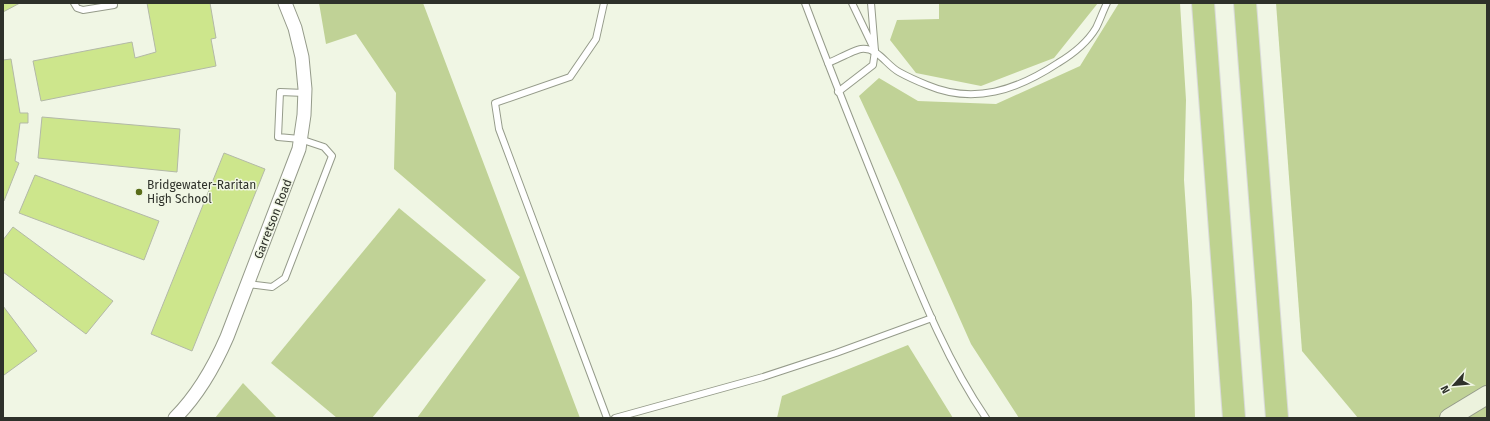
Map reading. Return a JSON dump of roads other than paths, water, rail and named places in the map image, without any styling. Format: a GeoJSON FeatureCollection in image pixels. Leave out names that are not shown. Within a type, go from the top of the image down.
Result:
{"type":"FeatureCollection","features":[{"type":"Feature","properties":{"kind":"highway"},"geometry":{"type":"LineString","coordinates":[[1204,3],[1234,418]]}},
{"type":"Feature","properties":{"kind":"highway"},"geometry":{"type":"LineString","coordinates":[[1245,3],[1277,418]]}},
{"type":"Feature","properties":{"kind":"street","name":"Garretson Road"},"geometry":{"type":"LineString","coordinates":[[175,418],[200,389],[214,366],[227,337],[299,149],[304,115],[305,93],[302,57],[295,28],[285,3]]}},
{"type":"Feature","properties":{"kind":"street"},"geometry":{"type":"LineString","coordinates":[[1449,418],[1487,395]]}},
{"type":"Feature","properties":{"kind":"lane"},"geometry":{"type":"LineString","coordinates":[[74,3],[77,8],[83,10],[114,5],[113,3]]}},
{"type":"Feature","properties":{"kind":"lane"},"geometry":{"type":"LineString","coordinates":[[604,3],[596,39],[570,77],[495,103],[499,129],[607,418]]}},
{"type":"Feature","properties":{"kind":"lane"},"geometry":{"type":"LineString","coordinates":[[805,3],[838,92],[919,289],[961,377],[986,418]]}},
{"type":"Feature","properties":{"kind":"lane"},"geometry":{"type":"LineString","coordinates":[[852,3],[875,51],[897,71],[927,85],[949,93],[966,95],[1003,90],[1017,86],[1040,75],[1074,53],[1082,46],[1095,29],[1107,3]]}},
{"type":"Feature","properties":{"kind":"lane"},"geometry":{"type":"LineString","coordinates":[[838,92],[873,65],[875,51],[871,3]]}},
{"type":"Feature","properties":{"kind":"lane"},"geometry":{"type":"LineString","coordinates":[[828,63],[862,49],[875,51]]}},
{"type":"Feature","properties":{"kind":"lane"},"geometry":{"type":"LineString","coordinates":[[247,284],[272,287],[285,278],[332,156],[324,147],[300,139],[278,137],[280,92],[305,93]]}},
{"type":"Feature","properties":{"kind":"lane"},"geometry":{"type":"LineString","coordinates":[[615,418],[763,377],[836,353],[932,318]]}},
{"type":"Feature","properties":{"kind":"place","name":"Bridgewater-Raritan High School"},"geometry":{"type":"Point","coordinates":[139,192]}}]}
